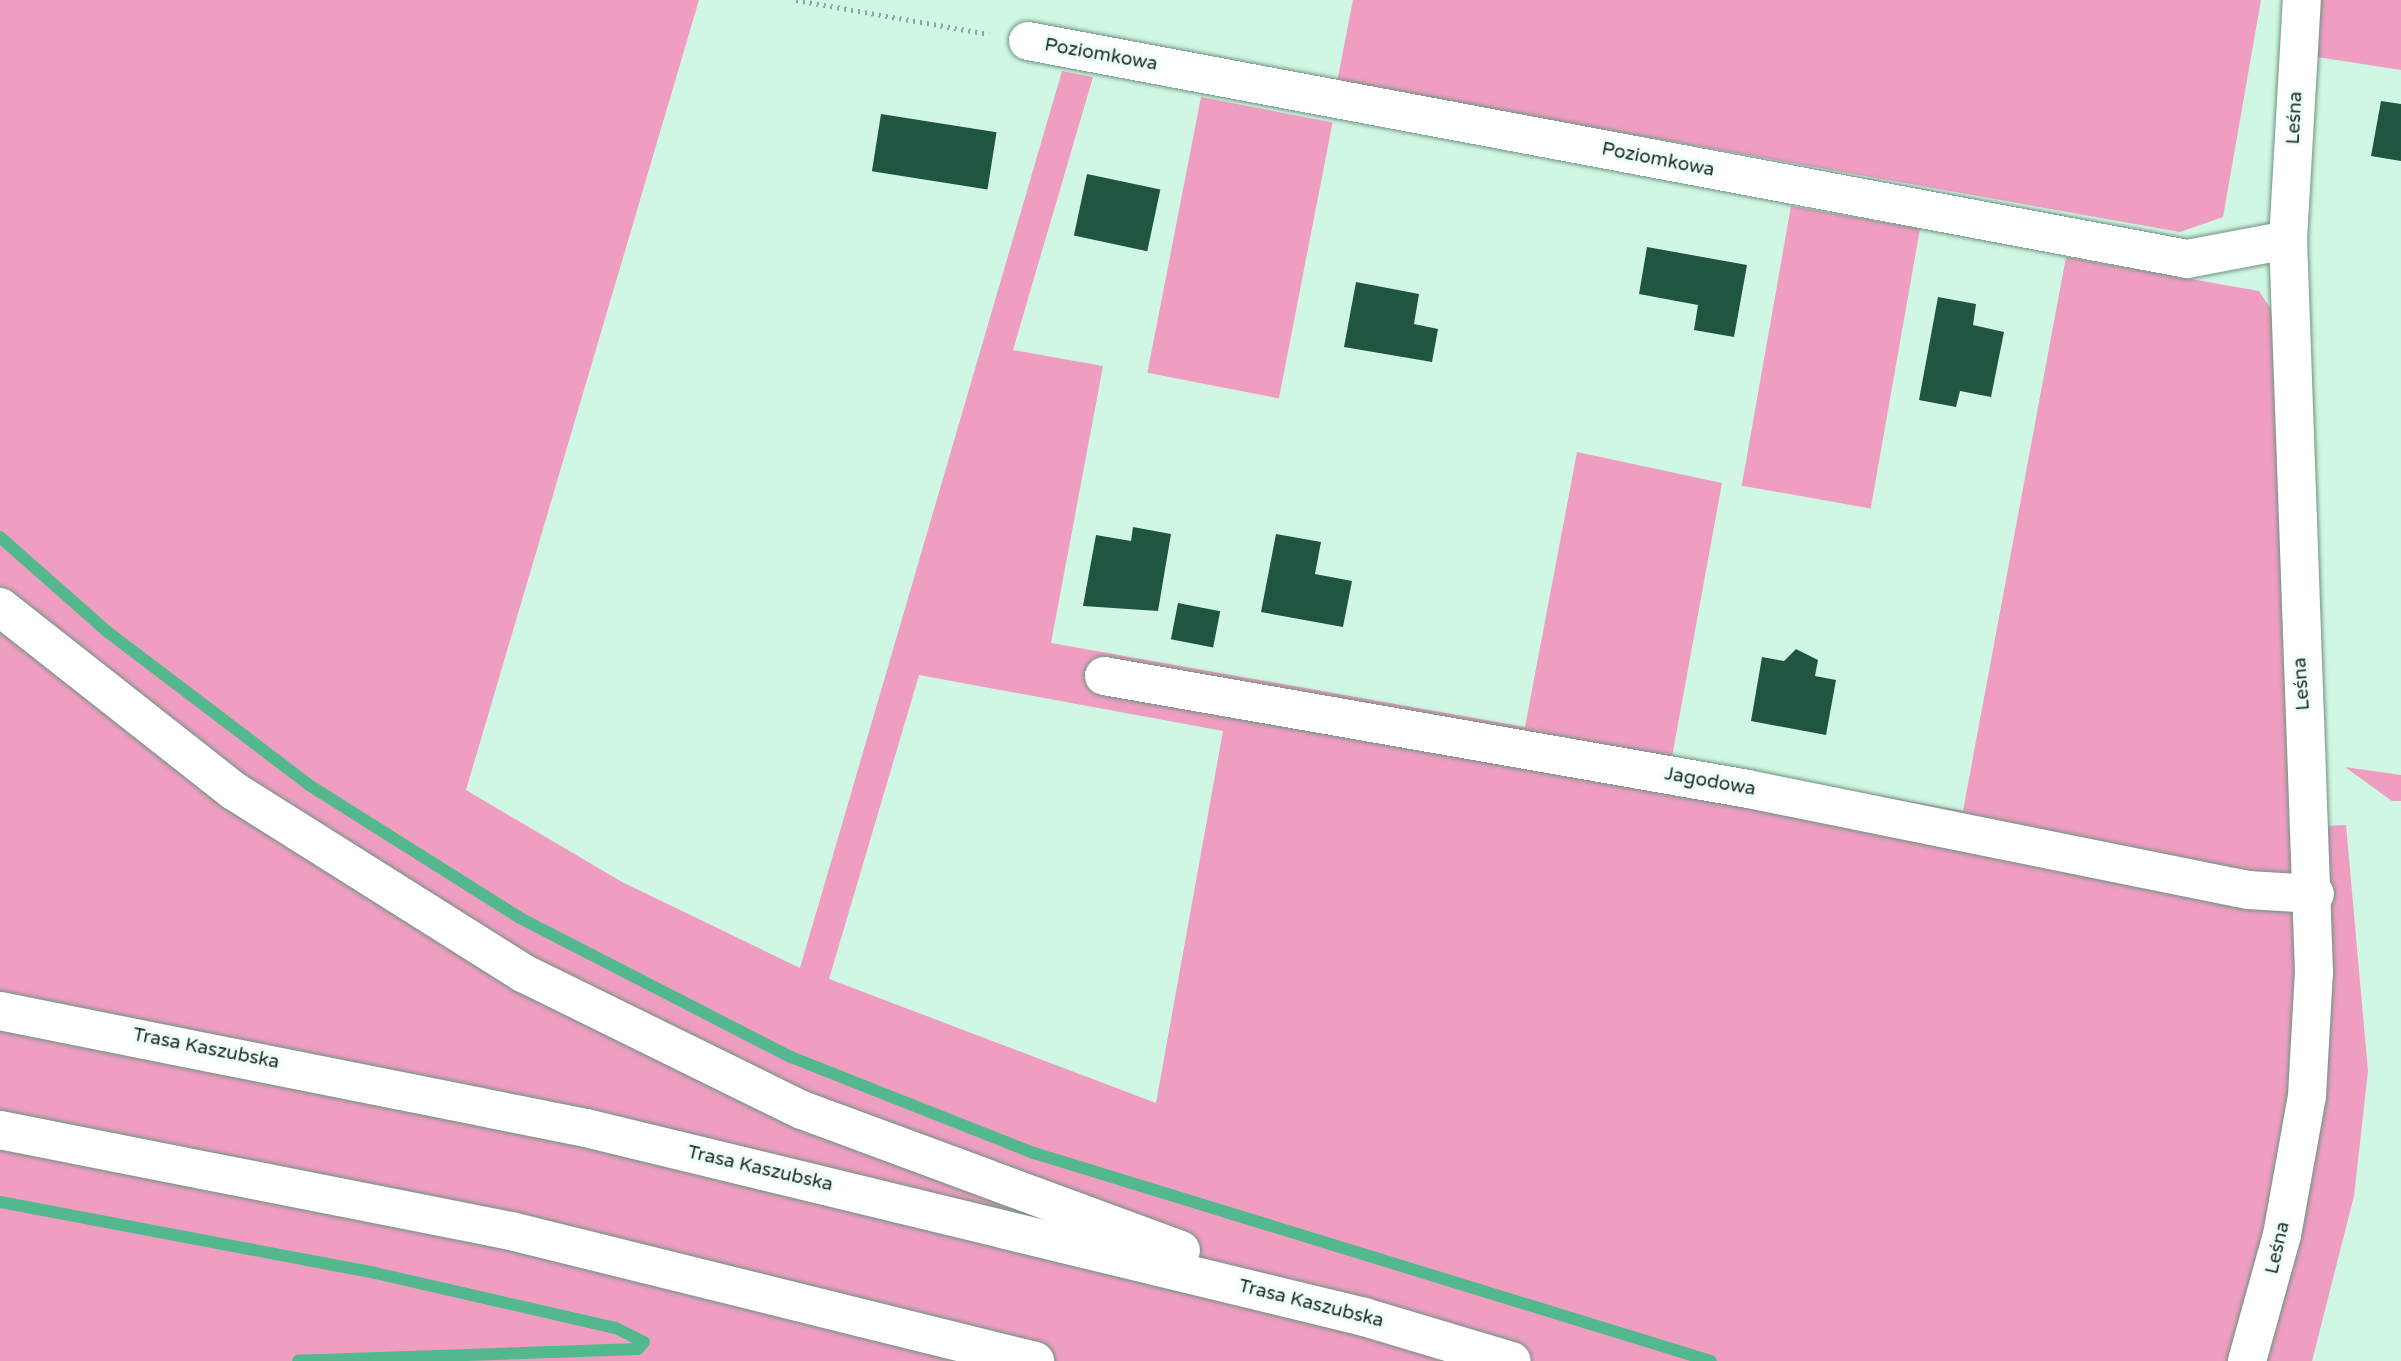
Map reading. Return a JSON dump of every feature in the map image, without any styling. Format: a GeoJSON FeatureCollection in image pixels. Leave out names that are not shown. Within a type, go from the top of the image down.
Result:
{"type":"FeatureCollection","features":[{"type":"Feature","properties":{"kind":"main road","name":"Leśna"},"geometry":{"type":"LineString","coordinates":[[2247,1361],[2282,1236],[2307,1096],[2315,894],[2299,649],[2288,240],[2302,0]]}},
{"type":"Feature","properties":{"kind":"main road","name":"Poziomkowa"},"geometry":{"type":"LineString","coordinates":[[1028,41],[2153,254],[2187,259],[2288,240]]}},
{"type":"Feature","properties":{"kind":"main road"},"geometry":{"type":"LineString","coordinates":[[0,607],[158,736],[309,843],[439,926],[604,1016],[875,1140],[1364,1317]]}},
{"type":"Feature","properties":{"kind":"main road","name":"Jagodowa"},"geometry":{"type":"LineString","coordinates":[[1104,676],[1748,789],[2248,890],[2315,894]]}},
{"type":"Feature","properties":{"kind":"main road","name":"Trasa Kaszubska"},"geometry":{"type":"LineString","coordinates":[[0,1011],[560,1122],[1364,1317],[1512,1361]]}},
{"type":"Feature","properties":{"kind":"main road"},"geometry":{"type":"LineString","coordinates":[[0,1130],[511,1231],[1035,1361]]}},
{"type":"Feature","properties":{"kind":"path"},"geometry":{"type":"LineString","coordinates":[[796,0],[1028,41]]}},
{"type":"Feature","properties":{"kind":"shaded area"},"geometry":{"type":"Polygon","coordinates":[[[0,0],[699,0],[466,790],[622,882],[800,968],[1062,71],[1093,77],[1013,350],[1103,366],[1051,643],[1525,727],[1577,452],[1722,483],[1672,757],[1963,811],[2066,257],[2259,291],[2276,317],[2295,827],[2346,825],[2368,1071],[2354,1196],[2312,1361],[0,1361],[0,0]],[[919,675],[829,979],[1156,1103],[1223,731],[919,675]]]}},
{"type":"Feature","properties":{"kind":"shaded area"},"geometry":{"type":"Polygon","coordinates":[[[1353,0],[2261,0],[2223,217],[2180,232],[1337,82],[1353,0]]]}},
{"type":"Feature","properties":{"kind":"shaded area"},"geometry":{"type":"Polygon","coordinates":[[[2320,0],[2401,0],[2401,70],[2317,57],[2320,0]]]}},
{"type":"Feature","properties":{"kind":"shaded area"},"geometry":{"type":"Polygon","coordinates":[[[1201,97],[1333,123],[1279,398],[1147,373],[1201,97]]]}},
{"type":"Feature","properties":{"kind":"shaded area"},"geometry":{"type":"Polygon","coordinates":[[[1791,206],[1920,229],[1871,508],[1742,486],[1791,206]]]}},
{"type":"Feature","properties":{"kind":"shaded area"},"geometry":{"type":"Polygon","coordinates":[[[2345,767],[2401,775],[2401,801],[2392,801],[2345,767]]]}},
{"type":"Feature","properties":{"kind":"building"},"geometry":{"type":"Polygon","coordinates":[[[2381,101],[2401,104],[2401,161],[2371,156],[2381,101]]]}},
{"type":"Feature","properties":{"kind":"building"},"geometry":{"type":"Polygon","coordinates":[[[881,114],[997,132],[987,190],[872,171],[881,114]]]}},
{"type":"Feature","properties":{"kind":"building"},"geometry":{"type":"Polygon","coordinates":[[[1087,174],[1160,190],[1147,251],[1074,236],[1087,174]]]}},
{"type":"Feature","properties":{"kind":"building"},"geometry":{"type":"Polygon","coordinates":[[[1647,247],[1747,265],[1734,337],[1694,330],[1698,305],[1639,294],[1647,247]]]}},
{"type":"Feature","properties":{"kind":"building"},"geometry":{"type":"Polygon","coordinates":[[[1356,282],[1419,294],[1414,324],[1438,329],[1432,362],[1344,347],[1356,282]]]}},
{"type":"Feature","properties":{"kind":"building"},"geometry":{"type":"Polygon","coordinates":[[[1938,297],[1976,304],[1973,325],[2004,332],[1991,397],[1960,391],[1956,407],[1919,400],[1938,297]]]}},
{"type":"Feature","properties":{"kind":"building"},"geometry":{"type":"Polygon","coordinates":[[[1133,527],[1171,534],[1158,611],[1083,606],[1096,535],[1131,541],[1133,527]]]}},
{"type":"Feature","properties":{"kind":"building"},"geometry":{"type":"Polygon","coordinates":[[[1276,534],[1321,542],[1315,574],[1352,581],[1343,627],[1261,612],[1276,534]]]}},
{"type":"Feature","properties":{"kind":"building"},"geometry":{"type":"Polygon","coordinates":[[[1178,603],[1220,611],[1213,648],[1171,639],[1178,603]]]}},
{"type":"Feature","properties":{"kind":"building"},"geometry":{"type":"Polygon","coordinates":[[[1796,649],[1818,660],[1815,676],[1836,680],[1826,735],[1751,721],[1762,657],[1784,661],[1796,649]]]}},
{"type":"Feature","properties":{"kind":"waterway"},"geometry":{"type":"LineString","coordinates":[[0,537],[109,633],[309,785],[520,918],[791,1057],[1034,1153],[1711,1361]]}},
{"type":"Feature","properties":{"kind":"waterway"},"geometry":{"type":"LineString","coordinates":[[0,1202],[375,1273],[616,1328],[644,1342],[638,1349],[298,1361]]}}]}
